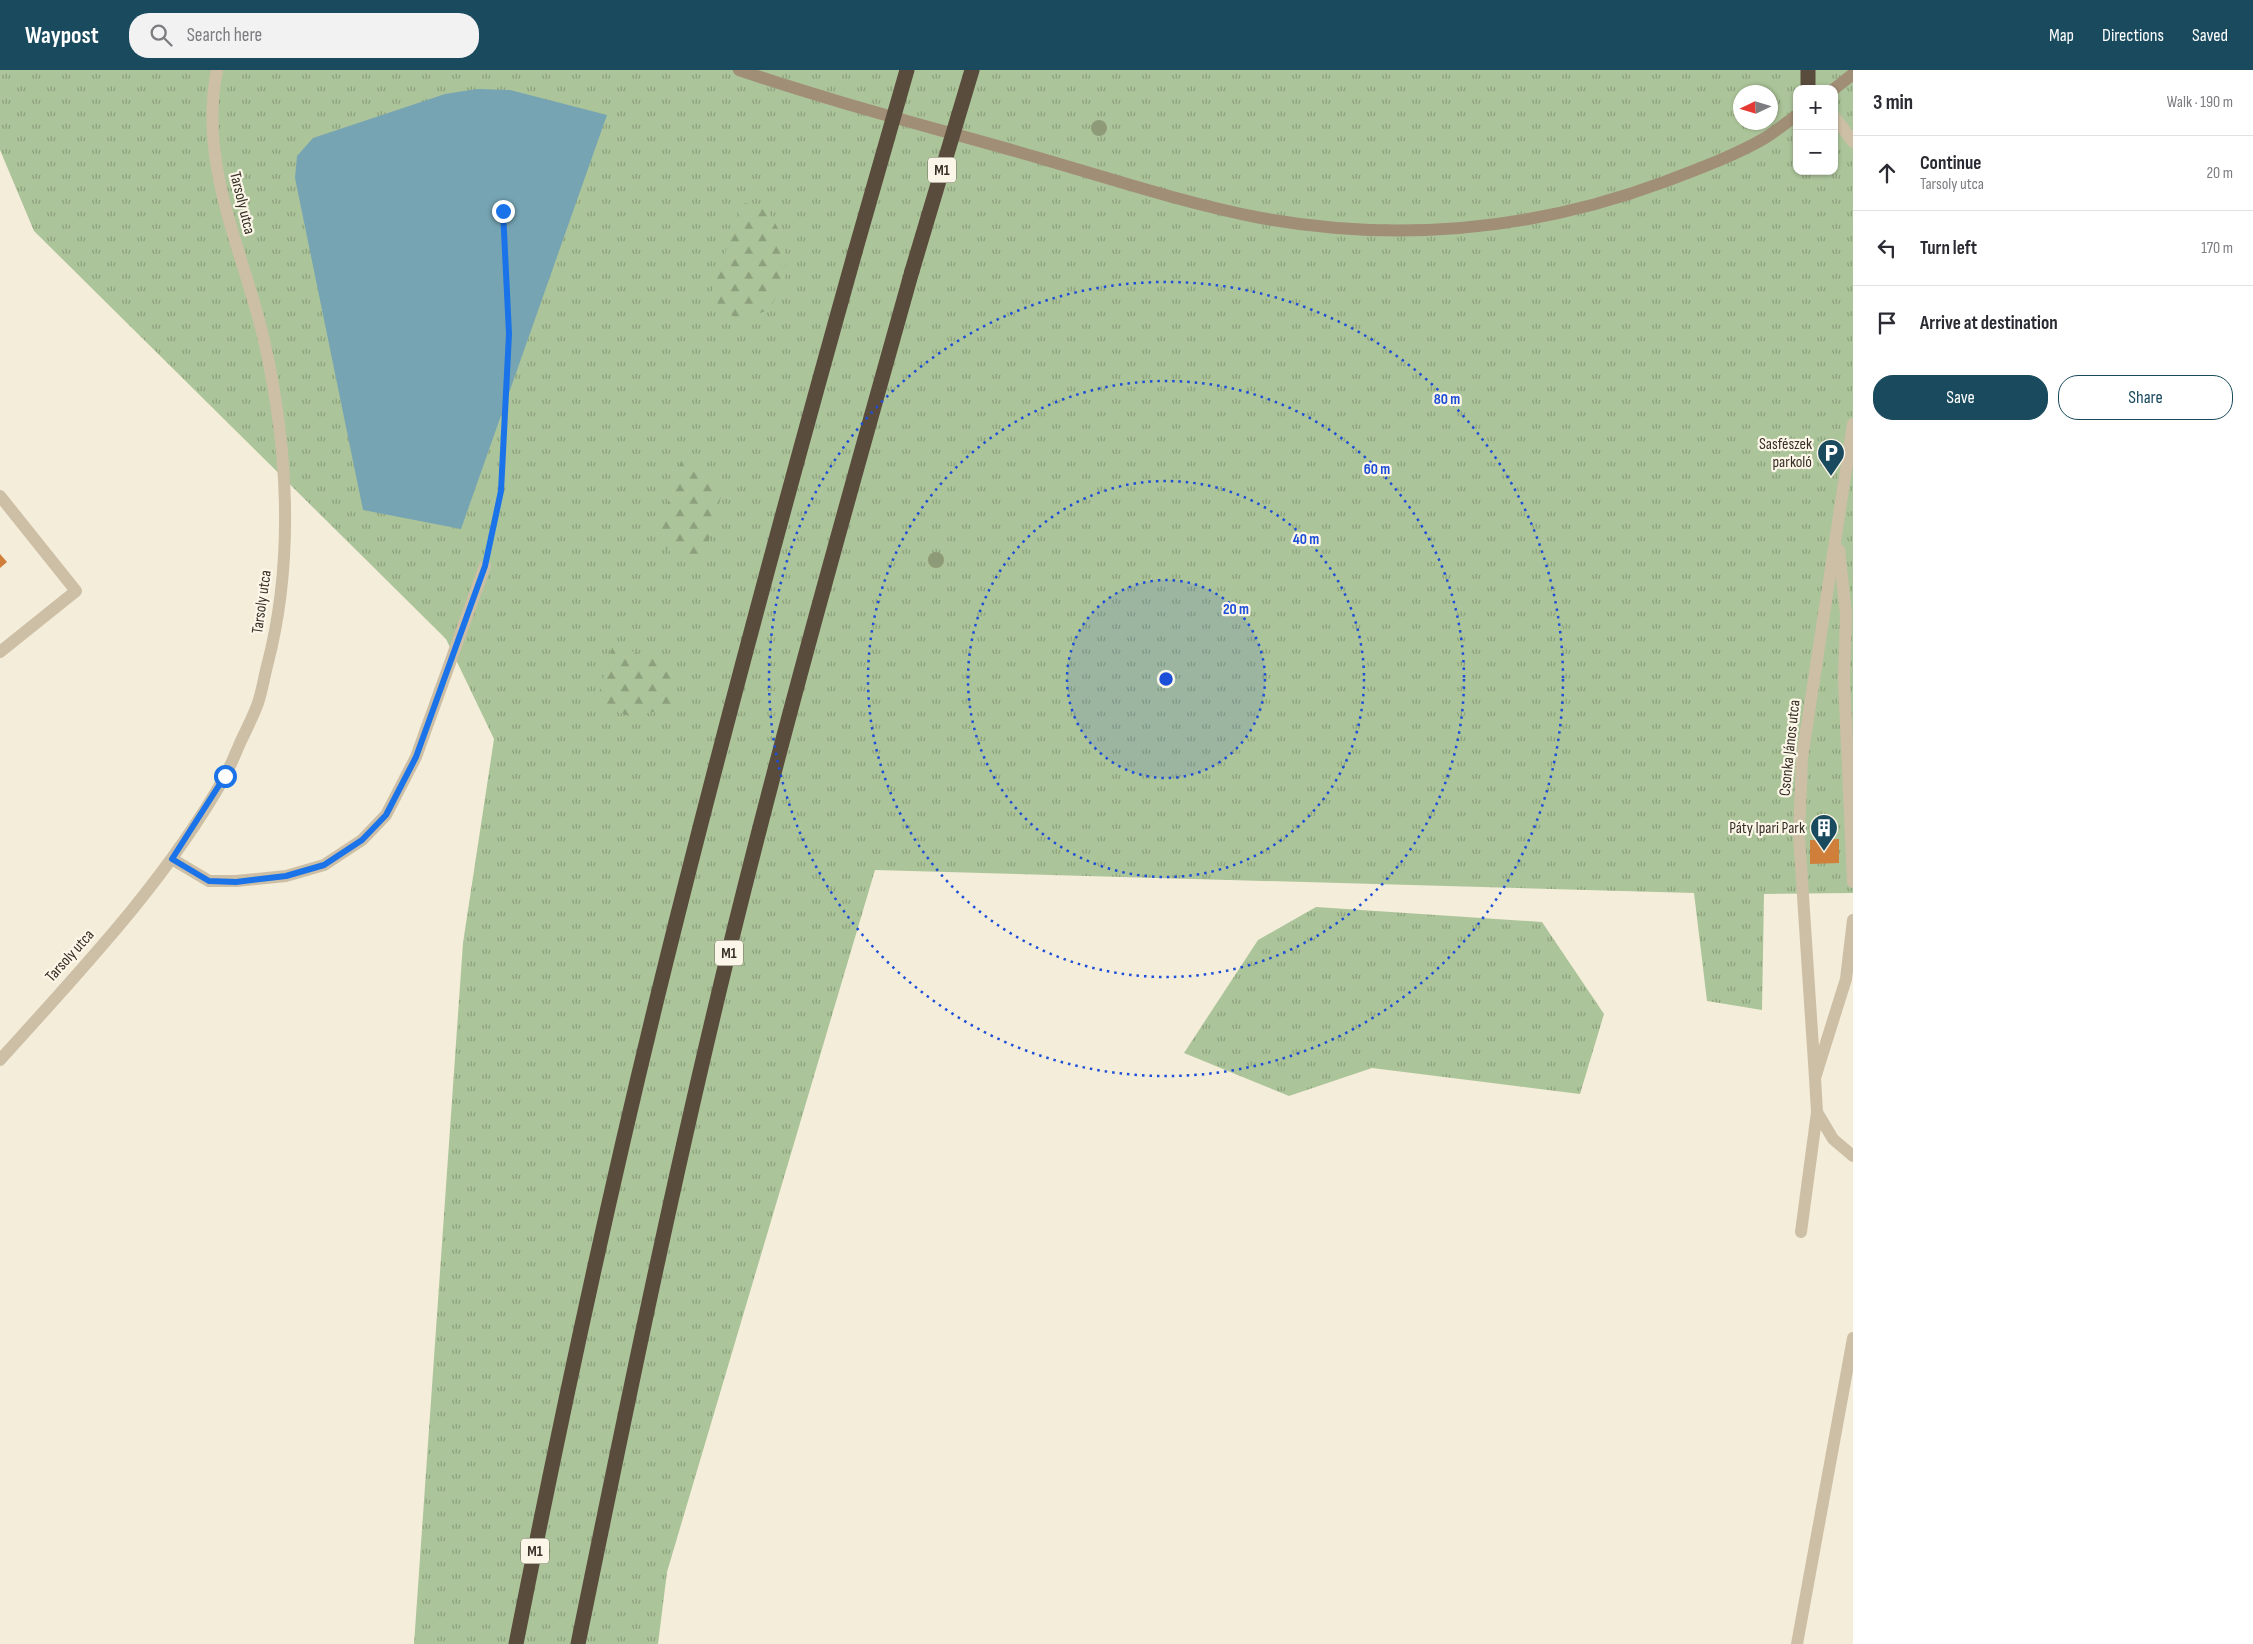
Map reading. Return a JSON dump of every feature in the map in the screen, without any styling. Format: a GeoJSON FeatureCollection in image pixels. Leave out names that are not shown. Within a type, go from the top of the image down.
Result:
{"type":"FeatureCollection","features":[{"type":"Feature","properties":{"kind":"highway","name":"M1"},"geometry":{"type":"LineString","coordinates":[[516,1644],[565,1398],[665,964],[755,611],[907,70]]}},
{"type":"Feature","properties":{"kind":"highway","name":"M1"},"geometry":{"type":"LineString","coordinates":[[578,1644],[627,1406],[724,971],[814,621],[912,271],[972,70]]}},
{"type":"Feature","properties":{"kind":"highway"},"geometry":{"type":"LineString","coordinates":[[1808,70],[1808,85]]}},
{"type":"Feature","properties":{"kind":"main road"},"geometry":{"type":"LineString","coordinates":[[739,70],[1180,198],[1261,218],[1375,231],[1418,231],[1486,227],[1550,215],[1626,196],[1705,166],[1764,138],[1793,119]]}},
{"type":"Feature","properties":{"kind":"main road"},"geometry":{"type":"LineString","coordinates":[[1838,86],[1853,74]]}},
{"type":"Feature","properties":{"kind":"street","name":"Tarsoly utca"},"geometry":{"type":"LineString","coordinates":[[0,1060],[105,942],[172,859],[225,776],[258,702],[277,630],[286,542],[282,443],[263,336],[225,207],[212,147],[212,93],[217,70]]}},
{"type":"Feature","properties":{"kind":"street"},"geometry":{"type":"LineString","coordinates":[[1838,121],[1853,142]]}},
{"type":"Feature","properties":{"kind":"street","name":"Csonka János utca"},"geometry":{"type":"LineString","coordinates":[[1801,1232],[1817,1112],[1799,835],[1802,758],[1853,424]]}},
{"type":"Feature","properties":{"kind":"street"},"geometry":{"type":"LineString","coordinates":[[0,496],[76,591],[0,652]]}},
{"type":"Feature","properties":{"kind":"street"},"geometry":{"type":"LineString","coordinates":[[1838,531],[1846,614],[1844,679],[1853,882]]}},
{"type":"Feature","properties":{"kind":"street"},"geometry":{"type":"LineString","coordinates":[[172,859],[209,881],[236,882],[286,876],[324,865],[362,840],[386,815],[416,757],[485,566]]}},
{"type":"Feature","properties":{"kind":"street"},"geometry":{"type":"LineString","coordinates":[[1816,1078],[1846,979],[1853,920]]}},
{"type":"Feature","properties":{"kind":"street"},"geometry":{"type":"LineString","coordinates":[[1817,1112],[1833,1139],[1853,1156]]}},
{"type":"Feature","properties":{"kind":"street"},"geometry":{"type":"LineString","coordinates":[[1797,1644],[1853,1338]]}},
{"type":"Feature","properties":{"kind":"path"},"geometry":{"type":"LineString","coordinates":[[485,566],[501,491],[509,334],[503,211]]}},
{"type":"Feature","properties":{"kind":"green space"},"geometry":{"type":"Polygon","coordinates":[[[0,70],[1853,70],[1853,893],[1764,894],[1762,1010],[1707,1001],[1694,893],[875,870],[667,1572],[658,1644],[414,1644],[463,943],[494,739],[446,639],[34,231],[0,150],[0,70]]]}},
{"type":"Feature","properties":{"kind":"green space"},"geometry":{"type":"Polygon","coordinates":[[[742,202],[767,209],[783,237],[787,273],[770,309],[750,317],[738,318],[726,312],[711,297],[742,202]]]}},
{"type":"Feature","properties":{"kind":"green space"},"geometry":{"type":"Polygon","coordinates":[[[681,461],[710,475],[722,493],[705,553],[676,556],[656,540],[681,461]]]}},
{"type":"Feature","properties":{"kind":"green space"},"geometry":{"type":"Polygon","coordinates":[[[613,644],[682,670],[670,709],[629,716],[596,704],[613,644]]]}},
{"type":"Feature","properties":{"kind":"green space"},"geometry":{"type":"Polygon","coordinates":[[[1316,907],[1542,922],[1604,1014],[1580,1094],[1372,1068],[1289,1096],[1184,1053],[1258,940],[1316,907]]]}},
{"type":"Feature","properties":{"kind":"water"},"geometry":{"type":"Polygon","coordinates":[[[477,89],[510,90],[607,115],[461,529],[363,510],[295,178],[297,156],[313,138],[445,94],[477,89]]]}},
{"type":"Feature","properties":{"kind":"building"},"geometry":{"type":"Polygon","coordinates":[[[0,554],[7,562],[0,568],[0,554]]]}},
{"type":"Feature","properties":{"kind":"building","name":"Páty Ipari Park"},"geometry":{"type":"Polygon","coordinates":[[[1839,839],[1839,863],[1810,864],[1810,840],[1839,839]]]}},
{"type":"Feature","properties":{"kind":"place","name":"Sasfészek parkoló"},"geometry":{"type":"Point","coordinates":[1831,477]}},
{"type":"Feature","properties":{"kind":"place","name":"Páty Ipari Park"},"geometry":{"type":"Point","coordinates":[1824,852]}},
{"type":"Feature","properties":{"kind":"route"},"geometry":{"type":"LineString","coordinates":[[225,776],[172,859],[209,881],[236,882],[286,876],[324,865],[362,840],[386,815],[416,757],[485,566],[501,491],[509,334],[503,211]]}}]}
